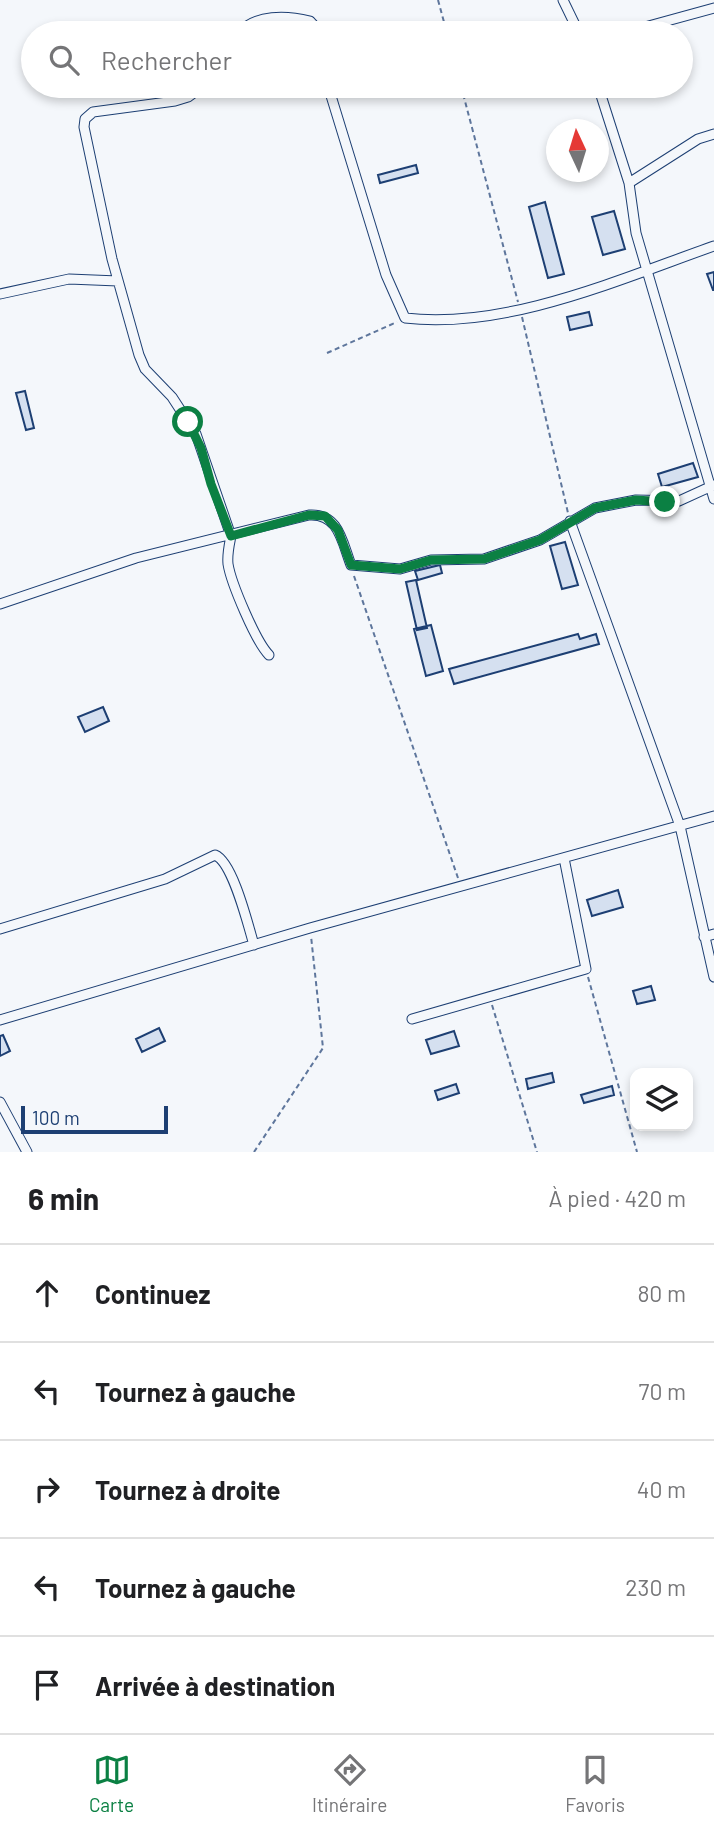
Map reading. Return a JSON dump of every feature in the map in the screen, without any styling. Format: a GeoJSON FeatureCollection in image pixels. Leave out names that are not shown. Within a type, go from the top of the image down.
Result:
{"type":"FeatureCollection","features":[{"type":"Feature","properties":{"kind":"street"},"geometry":{"type":"LineString","coordinates":[[563,0],[573,21]]}},
{"type":"Feature","properties":{"kind":"street"},"geometry":{"type":"LineString","coordinates":[[667,21],[714,8]]}},
{"type":"Feature","properties":{"kind":"street"},"geometry":{"type":"LineString","coordinates":[[252,21],[289,18],[310,21]]}},
{"type":"Feature","properties":{"kind":"street"},"geometry":{"type":"LineString","coordinates":[[181,98],[105,109],[89,114],[85,120],[86,143],[118,281],[145,369],[172,397],[196,434],[231,536],[229,568],[259,640],[269,655]]}},
{"type":"Feature","properties":{"kind":"street"},"geometry":{"type":"LineString","coordinates":[[332,98],[386,275],[405,318],[447,320],[520,310],[714,246]]}},
{"type":"Feature","properties":{"kind":"street"},"geometry":{"type":"LineString","coordinates":[[602,98],[629,183],[636,233],[714,499]]}},
{"type":"Feature","properties":{"kind":"street"},"geometry":{"type":"LineString","coordinates":[[629,183],[685,147],[714,134]]}},
{"type":"Feature","properties":{"kind":"street"},"geometry":{"type":"LineString","coordinates":[[0,294],[69,279],[118,281]]}},
{"type":"Feature","properties":{"kind":"street"},"geometry":{"type":"LineString","coordinates":[[0,604],[136,558],[309,515],[325,516],[338,530],[351,565],[400,569],[431,560],[484,559],[540,540],[570,521],[608,504],[636,500],[679,501],[712,485]]}},
{"type":"Feature","properties":{"kind":"street"},"geometry":{"type":"LineString","coordinates":[[570,521],[680,826],[714,977]]}},
{"type":"Feature","properties":{"kind":"street"},"geometry":{"type":"LineString","coordinates":[[0,1020],[310,928],[714,816]]}},
{"type":"Feature","properties":{"kind":"street"},"geometry":{"type":"LineString","coordinates":[[0,929],[165,879],[215,855],[223,860],[230,874],[254,945]]}},
{"type":"Feature","properties":{"kind":"street"},"geometry":{"type":"LineString","coordinates":[[412,1019],[586,969],[564,858]]}},
{"type":"Feature","properties":{"kind":"street"},"geometry":{"type":"LineString","coordinates":[[704,937],[714,934]]}},
{"type":"Feature","properties":{"kind":"street"},"geometry":{"type":"LineString","coordinates":[[0,1102],[27,1152]]}},
{"type":"Feature","properties":{"kind":"path"},"geometry":{"type":"LineString","coordinates":[[438,0],[444,21]]}},
{"type":"Feature","properties":{"kind":"path"},"geometry":{"type":"LineString","coordinates":[[327,353],[405,318]]}},
{"type":"Feature","properties":{"kind":"path"},"geometry":{"type":"LineString","coordinates":[[351,565],[461,887]]}},
{"type":"Feature","properties":{"kind":"path"},"geometry":{"type":"LineString","coordinates":[[254,1152],[323,1048],[310,928]]}},
{"type":"Feature","properties":{"kind":"path"},"geometry":{"type":"LineString","coordinates":[[586,969],[637,1152]]}},
{"type":"Feature","properties":{"kind":"path"},"geometry":{"type":"LineString","coordinates":[[489,997],[537,1152]]}},
{"type":"Feature","properties":{"kind":"building"},"geometry":{"type":"Polygon","coordinates":[[[416,165],[418,173],[380,183],[378,175],[416,165]]]}},
{"type":"Feature","properties":{"kind":"building"},"geometry":{"type":"Polygon","coordinates":[[[545,202],[564,274],[548,278],[529,207],[545,202]]]}},
{"type":"Feature","properties":{"kind":"building"},"geometry":{"type":"Polygon","coordinates":[[[614,211],[625,249],[603,255],[592,217],[614,211]]]}},
{"type":"Feature","properties":{"kind":"building"},"geometry":{"type":"Polygon","coordinates":[[[714,272],[714,290],[713,290],[707,274],[714,272]]]}},
{"type":"Feature","properties":{"kind":"building"},"geometry":{"type":"Polygon","coordinates":[[[589,312],[592,325],[570,330],[567,317],[589,312]]]}},
{"type":"Feature","properties":{"kind":"building"},"geometry":{"type":"Polygon","coordinates":[[[25,391],[34,428],[26,430],[16,393],[25,391]]]}},
{"type":"Feature","properties":{"kind":"building"},"geometry":{"type":"Polygon","coordinates":[[[693,463],[698,477],[662,487],[658,474],[693,463]]]}},
{"type":"Feature","properties":{"kind":"building"},"geometry":{"type":"Polygon","coordinates":[[[565,542],[578,585],[562,589],[550,546],[565,542]]]}},
{"type":"Feature","properties":{"kind":"building"},"geometry":{"type":"Polygon","coordinates":[[[440,565],[442,573],[418,580],[415,571],[440,565]]]}},
{"type":"Feature","properties":{"kind":"building"},"geometry":{"type":"Polygon","coordinates":[[[416,580],[427,628],[417,630],[406,582],[416,580]]]}},
{"type":"Feature","properties":{"kind":"building"},"geometry":{"type":"Polygon","coordinates":[[[431,625],[443,671],[426,676],[414,629],[431,625]]]}},
{"type":"Feature","properties":{"kind":"building"},"geometry":{"type":"Polygon","coordinates":[[[578,634],[580,639],[596,634],[599,644],[454,684],[449,669],[578,634]]]}},
{"type":"Feature","properties":{"kind":"building"},"geometry":{"type":"Polygon","coordinates":[[[103,707],[109,721],[85,732],[78,717],[103,707]]]}},
{"type":"Feature","properties":{"kind":"building"},"geometry":{"type":"Polygon","coordinates":[[[618,890],[623,907],[592,916],[587,900],[618,890]]]}},
{"type":"Feature","properties":{"kind":"building"},"geometry":{"type":"Polygon","coordinates":[[[651,986],[655,1000],[637,1004],[633,991],[651,986]]]}},
{"type":"Feature","properties":{"kind":"building"},"geometry":{"type":"Polygon","coordinates":[[[159,1028],[165,1041],[142,1052],[136,1039],[159,1028]]]}},
{"type":"Feature","properties":{"kind":"building"},"geometry":{"type":"Polygon","coordinates":[[[454,1031],[459,1046],[431,1054],[426,1040],[454,1031]]]}},
{"type":"Feature","properties":{"kind":"building"},"geometry":{"type":"Polygon","coordinates":[[[3,1035],[10,1051],[0,1056],[0,1036],[3,1035]]]}},
{"type":"Feature","properties":{"kind":"building"},"geometry":{"type":"Polygon","coordinates":[[[552,1073],[554,1082],[528,1089],[526,1079],[552,1073]]]}},
{"type":"Feature","properties":{"kind":"building"},"geometry":{"type":"Polygon","coordinates":[[[456,1084],[459,1093],[438,1100],[435,1091],[456,1084]]]}},
{"type":"Feature","properties":{"kind":"building"},"geometry":{"type":"Polygon","coordinates":[[[612,1086],[614,1095],[584,1103],[581,1095],[612,1086]]]}},
{"type":"Feature","properties":{"kind":"route"},"geometry":{"type":"LineString","coordinates":[[188,422],[196,434],[231,536],[318,514],[330,518],[333,522],[351,565],[400,569],[431,560],[484,559],[540,540],[595,508],[636,500],[665,502]]}}]}
